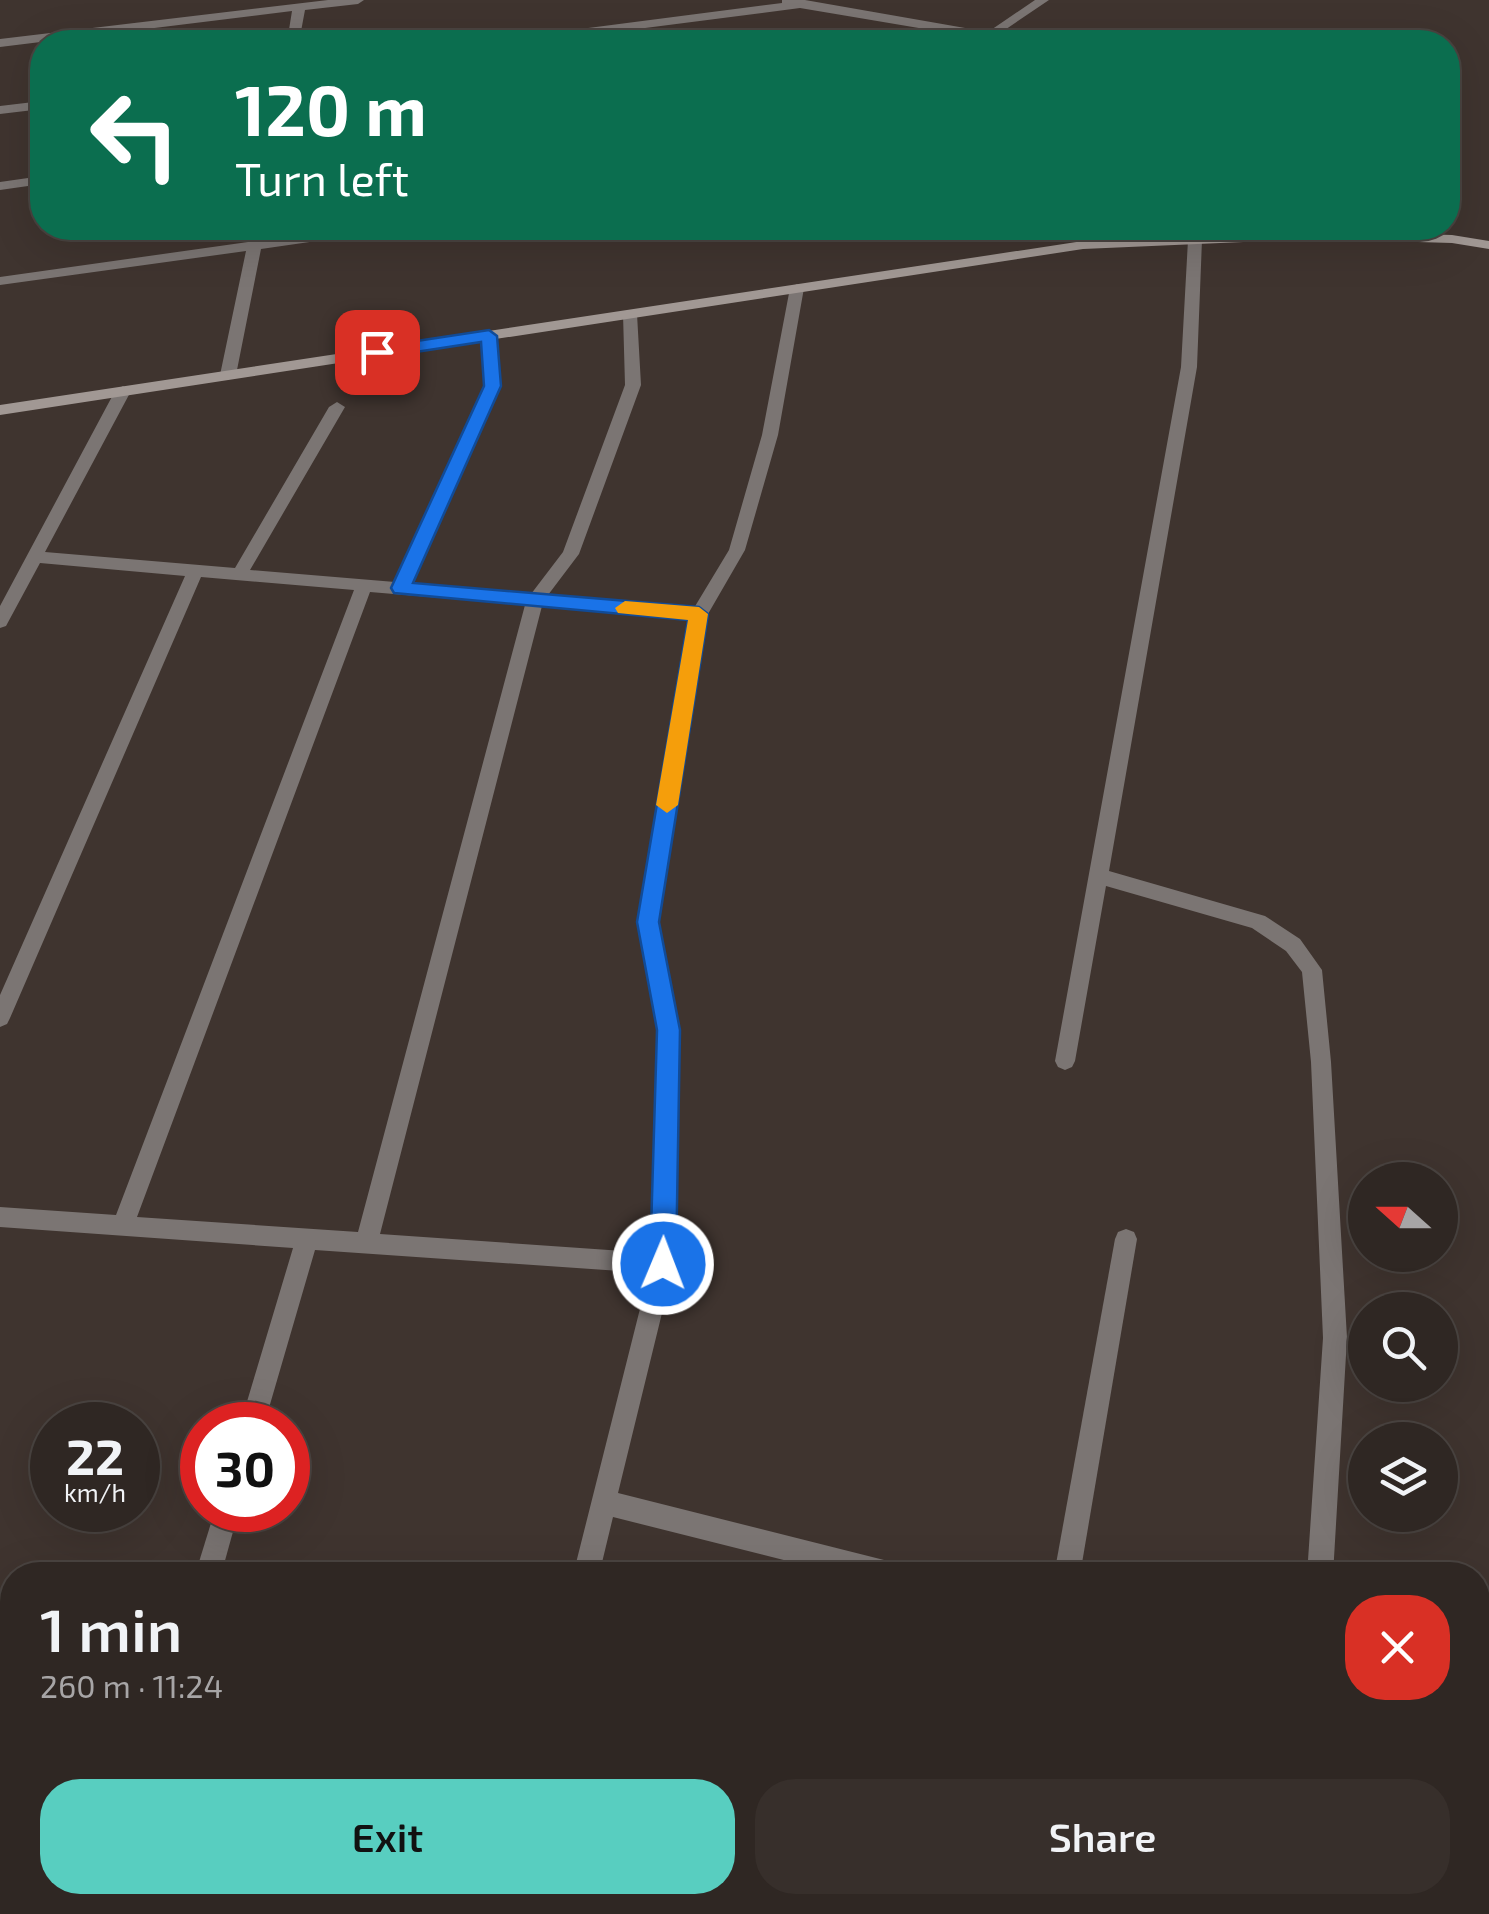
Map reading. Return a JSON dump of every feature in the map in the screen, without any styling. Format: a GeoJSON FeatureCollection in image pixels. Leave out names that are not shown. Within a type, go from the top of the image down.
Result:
{"type":"FeatureCollection","features":[{"type":"Feature","properties":{"kind":"street"},"geometry":{"type":"LineString","coordinates":[[106,30],[358,0]]}},
{"type":"Feature","properties":{"kind":"street"},"geometry":{"type":"LineString","coordinates":[[780,0],[875,24],[932,30]]}},
{"type":"Feature","properties":{"kind":"street"},"geometry":{"type":"LineString","coordinates":[[999,30],[1042,0]]}},
{"type":"Feature","properties":{"kind":"street"},"geometry":{"type":"LineString","coordinates":[[599,30],[798,3]]}},
{"type":"Feature","properties":{"kind":"street"},"geometry":{"type":"LineString","coordinates":[[295,30],[300,8]]}},
{"type":"Feature","properties":{"kind":"street"},"geometry":{"type":"LineString","coordinates":[[0,42],[30,39]]}},
{"type":"Feature","properties":{"kind":"street"},"geometry":{"type":"LineString","coordinates":[[0,110],[30,106]]}},
{"type":"Feature","properties":{"kind":"street"},"geometry":{"type":"LineString","coordinates":[[0,186],[30,182]]}},
{"type":"Feature","properties":{"kind":"street"},"geometry":{"type":"LineString","coordinates":[[228,375],[256,240]]}},
{"type":"Feature","properties":{"kind":"street"},"geometry":{"type":"LineString","coordinates":[[0,282],[292,240]]}},
{"type":"Feature","properties":{"kind":"street"},"geometry":{"type":"LineString","coordinates":[[0,410],[1083,245],[1195,240],[1189,367],[1065,1061]]}},
{"type":"Feature","properties":{"kind":"street"},"geometry":{"type":"LineString","coordinates":[[1458,240],[1489,245]]}},
{"type":"Feature","properties":{"kind":"street"},"geometry":{"type":"LineString","coordinates":[[589,1562],[663,1264],[668,1030],[648,922],[699,614],[737,550],[770,435],[797,288]]}},
{"type":"Feature","properties":{"kind":"street"},"geometry":{"type":"LineString","coordinates":[[366,1243],[536,600],[571,554],[633,386],[630,314]]}},
{"type":"Feature","properties":{"kind":"street"},"geometry":{"type":"LineString","coordinates":[[401,588],[492,386],[489,336]]}},
{"type":"Feature","properties":{"kind":"street"},"geometry":{"type":"LineString","coordinates":[[0,622],[124,391]]}},
{"type":"Feature","properties":{"kind":"street"},"geometry":{"type":"LineString","coordinates":[[239,574],[337,407]]}},
{"type":"Feature","properties":{"kind":"street"},"geometry":{"type":"LineString","coordinates":[[35,557],[699,614]]}},
{"type":"Feature","properties":{"kind":"street"},"geometry":{"type":"LineString","coordinates":[[0,1018],[195,571]]}},
{"type":"Feature","properties":{"kind":"street"},"geometry":{"type":"LineString","coordinates":[[123,1225],[364,585]]}},
{"type":"Feature","properties":{"kind":"street"},"geometry":{"type":"LineString","coordinates":[[1098,876],[1258,922],[1293,945],[1312,970],[1321,1062],[1335,1338],[1321,1562]]}},
{"type":"Feature","properties":{"kind":"street"},"geometry":{"type":"LineString","coordinates":[[0,1217],[663,1264]]}},
{"type":"Feature","properties":{"kind":"street"},"geometry":{"type":"LineString","coordinates":[[259,1402],[307,1238]]}},
{"type":"Feature","properties":{"kind":"street"},"geometry":{"type":"LineString","coordinates":[[1069,1562],[1126,1240]]}},
{"type":"Feature","properties":{"kind":"street"},"geometry":{"type":"LineString","coordinates":[[604,1502],[841,1562]]}},
{"type":"Feature","properties":{"kind":"street"},"geometry":{"type":"LineString","coordinates":[[212,1562],[221,1532]]}},
{"type":"Feature","properties":{"kind":"slow traffic"},"geometry":{"type":"LineString","coordinates":[[625,608],[699,614],[667,805]]}},
{"type":"Feature","properties":{"kind":"route"},"geometry":{"type":"LineString","coordinates":[[377,352],[489,336],[492,386],[401,588],[699,614],[648,922],[668,1030],[663,1264]]}}]}
